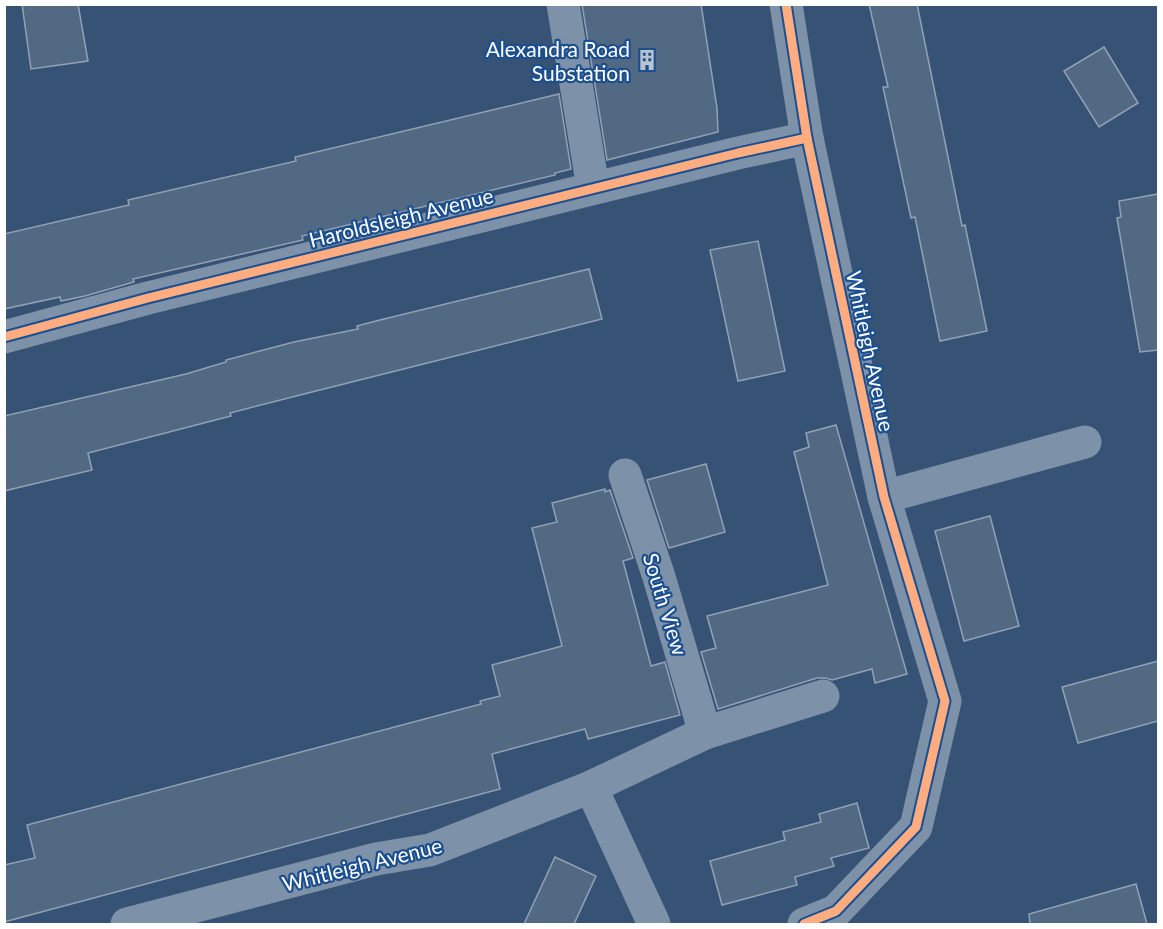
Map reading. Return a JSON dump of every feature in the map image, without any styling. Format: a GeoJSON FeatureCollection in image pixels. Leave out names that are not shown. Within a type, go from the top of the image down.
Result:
{"type":"FeatureCollection","features":[{"type":"Feature","properties":{"kind":"street"},"geometry":{"type":"LineString","coordinates":[[564,4],[593,188]]}},
{"type":"Feature","properties":{"kind":"street","name":"Whitleigh Avenue"},"geometry":{"type":"LineString","coordinates":[[786,4],[807,138],[884,497],[945,701],[916,827],[836,911],[804,924]]}},
{"type":"Feature","properties":{"kind":"street","name":"Haroldsleigh Avenue"},"geometry":{"type":"LineString","coordinates":[[4,337],[148,298],[593,188],[807,138]]}},
{"type":"Feature","properties":{"kind":"street"},"geometry":{"type":"LineString","coordinates":[[884,497],[1085,442]]}},
{"type":"Feature","properties":{"kind":"street","name":"South View"},"geometry":{"type":"LineString","coordinates":[[625,475],[659,577],[705,734]]}},
{"type":"Feature","properties":{"kind":"street","name":"Whitleigh Avenue"},"geometry":{"type":"LineString","coordinates":[[127,924],[376,859],[430,850],[591,787],[705,734],[823,696]]}},
{"type":"Feature","properties":{"kind":"street"},"geometry":{"type":"LineString","coordinates":[[591,787],[654,924]]}},
{"type":"Feature","properties":{"kind":"building"},"geometry":{"type":"Polygon","coordinates":[[[22,4],[78,4],[88,61],[31,69],[22,4]]]}},
{"type":"Feature","properties":{"kind":"building","name":"Alexandra Road Substation"},"geometry":{"type":"Polygon","coordinates":[[[582,4],[701,4],[717,108],[718,132],[607,160],[582,4]]]}},
{"type":"Feature","properties":{"kind":"building"},"geometry":{"type":"Polygon","coordinates":[[[869,4],[917,4],[962,226],[965,225],[987,331],[940,341],[915,217],[911,218],[883,87],[888,87],[869,4]]]}},
{"type":"Feature","properties":{"kind":"building"},"geometry":{"type":"Polygon","coordinates":[[[1104,47],[1138,103],[1099,127],[1064,71],[1104,47]]]}},
{"type":"Feature","properties":{"kind":"building"},"geometry":{"type":"Polygon","coordinates":[[[559,94],[571,169],[555,173],[555,175],[302,236],[303,240],[133,279],[134,282],[85,296],[61,301],[60,297],[4,309],[4,234],[129,205],[128,200],[296,161],[295,157],[559,94]]]}},
{"type":"Feature","properties":{"kind":"building"},"geometry":{"type":"Polygon","coordinates":[[[1158,194],[1158,350],[1140,352],[1117,218],[1121,217],[1119,201],[1158,194]]]}},
{"type":"Feature","properties":{"kind":"building"},"geometry":{"type":"Polygon","coordinates":[[[758,241],[785,371],[738,381],[710,250],[758,241]]]}},
{"type":"Feature","properties":{"kind":"building"},"geometry":{"type":"Polygon","coordinates":[[[589,269],[602,319],[230,413],[231,416],[88,453],[92,470],[4,491],[4,416],[186,374],[226,362],[226,360],[294,342],[358,329],[357,326],[376,321],[589,269]]]}},
{"type":"Feature","properties":{"kind":"building"},"geometry":{"type":"Polygon","coordinates":[[[836,425],[907,674],[875,683],[872,669],[832,680],[817,678],[718,709],[701,652],[716,648],[707,616],[828,585],[794,452],[809,447],[806,433],[836,425]]]}},
{"type":"Feature","properties":{"kind":"building"},"geometry":{"type":"Polygon","coordinates":[[[706,464],[725,532],[669,548],[647,480],[706,464]]]}},
{"type":"Feature","properties":{"kind":"building"},"geometry":{"type":"Polygon","coordinates":[[[605,489],[605,492],[610,490],[633,558],[623,561],[651,666],[665,662],[680,715],[588,739],[585,729],[492,754],[500,789],[4,922],[4,865],[35,858],[27,825],[481,704],[480,701],[500,696],[492,665],[562,646],[532,528],[557,522],[552,503],[605,489]]]}},
{"type":"Feature","properties":{"kind":"building"},"geometry":{"type":"Polygon","coordinates":[[[990,516],[1019,626],[964,641],[935,531],[990,516]]]}},
{"type":"Feature","properties":{"kind":"building"},"geometry":{"type":"Polygon","coordinates":[[[1158,661],[1158,721],[1078,743],[1062,687],[1158,661]]]}},
{"type":"Feature","properties":{"kind":"building"},"geometry":{"type":"Polygon","coordinates":[[[857,803],[869,848],[831,858],[834,866],[795,877],[797,885],[722,905],[710,861],[785,840],[783,832],[821,822],[819,814],[857,803]]]}},
{"type":"Feature","properties":{"kind":"building"},"geometry":{"type":"Polygon","coordinates":[[[555,857],[596,876],[574,924],[524,924],[555,857]]]}},
{"type":"Feature","properties":{"kind":"building"},"geometry":{"type":"Polygon","coordinates":[[[1136,884],[1147,924],[1030,924],[1029,914],[1136,884]]]}},
{"type":"Feature","properties":{"kind":"cycle path"},"geometry":{"type":"LineString","coordinates":[[786,4],[807,138],[884,497],[945,701],[916,827],[836,911],[804,924]]}},
{"type":"Feature","properties":{"kind":"cycle path"},"geometry":{"type":"LineString","coordinates":[[4,337],[148,298],[807,138]]}},
{"type":"Feature","properties":{"kind":"place","name":"Alexandra Road Substation"},"geometry":{"type":"Point","coordinates":[647,60]}}]}
